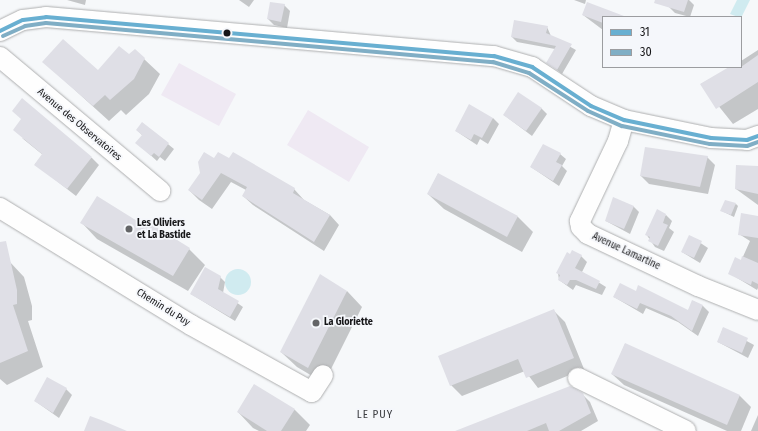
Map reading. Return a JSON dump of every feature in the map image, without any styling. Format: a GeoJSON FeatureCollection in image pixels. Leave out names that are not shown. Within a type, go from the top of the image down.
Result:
{"type":"FeatureCollection","features":[{"type":"Feature","properties":{"kind":"street"},"geometry":{"type":"LineString","coordinates":[[0,31],[23,20],[46,17],[494,56],[532,67],[591,106],[624,120],[711,138],[747,140],[758,136]]}},
{"type":"Feature","properties":{"kind":"street","name":"Avenue des Observatoires"},"geometry":{"type":"LineString","coordinates":[[0,57],[160,191]]}},
{"type":"Feature","properties":{"kind":"street","name":"Avenue Lamartine"},"geometry":{"type":"LineString","coordinates":[[624,120],[618,141],[580,221],[581,227],[588,234],[691,283],[758,310]]}},
{"type":"Feature","properties":{"kind":"street","name":"Chemin du Puy"},"geometry":{"type":"LineString","coordinates":[[0,208],[191,325],[312,392],[323,375]]}},
{"type":"Feature","properties":{"kind":"street"},"geometry":{"type":"LineString","coordinates":[[578,378],[686,431]]}},
{"type":"Feature","properties":{"kind":"shaded area"},"geometry":{"type":"Polygon","coordinates":[[[179,63],[236,94],[219,126],[161,95],[179,63]]]}},
{"type":"Feature","properties":{"kind":"shaded area"},"geometry":{"type":"Polygon","coordinates":[[[308,110],[369,147],[349,182],[287,145],[308,110]]]}},
{"type":"Feature","properties":{"kind":"water"},"geometry":{"type":"Polygon","coordinates":[[[737,0],[750,0],[742,16],[730,14],[737,0]]]}},
{"type":"Feature","properties":{"kind":"water"},"geometry":{"type":"Polygon","coordinates":[[[238,269],[247,273],[251,282],[247,291],[238,295],[229,291],[225,282],[229,273],[238,269]]]}},
{"type":"Feature","properties":{"kind":"building"},"geometry":{"type":"Polygon","coordinates":[[[655,0],[688,0],[684,12],[654,3],[655,0]]]}},
{"type":"Feature","properties":{"kind":"building"},"geometry":{"type":"Polygon","coordinates":[[[270,2],[285,4],[281,22],[267,19],[270,2]]]}},
{"type":"Feature","properties":{"kind":"building"},"geometry":{"type":"Polygon","coordinates":[[[587,2],[624,16],[602,16],[602,23],[582,15],[587,2]]]}},
{"type":"Feature","properties":{"kind":"building"},"geometry":{"type":"Polygon","coordinates":[[[514,20],[548,26],[546,33],[572,44],[557,70],[546,63],[556,46],[511,37],[514,20]]]}},
{"type":"Feature","properties":{"kind":"building"},"geometry":{"type":"Polygon","coordinates":[[[63,39],[98,70],[119,46],[129,54],[135,49],[145,58],[134,79],[110,100],[105,95],[93,106],[42,62],[63,39]]]}},
{"type":"Feature","properties":{"kind":"building"},"geometry":{"type":"Polygon","coordinates":[[[758,55],[758,82],[716,109],[700,84],[727,68],[742,68],[742,66],[758,55]]]}},
{"type":"Feature","properties":{"kind":"building"},"geometry":{"type":"Polygon","coordinates":[[[518,92],[542,108],[526,131],[503,115],[518,92]]]}},
{"type":"Feature","properties":{"kind":"building"},"geometry":{"type":"Polygon","coordinates":[[[22,98],[92,157],[67,189],[34,165],[42,154],[13,130],[21,119],[12,111],[22,98]]]}},
{"type":"Feature","properties":{"kind":"building"},"geometry":{"type":"Polygon","coordinates":[[[469,104],[493,118],[482,138],[474,134],[471,140],[455,131],[469,104]]]}},
{"type":"Feature","properties":{"kind":"building"},"geometry":{"type":"Polygon","coordinates":[[[142,122],[169,143],[159,157],[154,153],[151,156],[135,143],[142,135],[136,130],[142,122]]]}},
{"type":"Feature","properties":{"kind":"building"},"geometry":{"type":"Polygon","coordinates":[[[543,144],[561,153],[556,162],[562,165],[553,181],[530,167],[543,144]]]}},
{"type":"Feature","properties":{"kind":"building"},"geometry":{"type":"Polygon","coordinates":[[[645,147],[708,156],[700,187],[640,176],[645,147]]]}},
{"type":"Feature","properties":{"kind":"building"},"geometry":{"type":"Polygon","coordinates":[[[204,152],[214,158],[218,152],[229,158],[233,152],[295,188],[293,193],[330,215],[314,242],[242,196],[247,187],[221,173],[202,200],[188,190],[200,173],[198,162],[204,152]]]}},
{"type":"Feature","properties":{"kind":"building"},"geometry":{"type":"Polygon","coordinates":[[[736,165],[758,166],[758,194],[735,189],[736,165]]]}},
{"type":"Feature","properties":{"kind":"building"},"geometry":{"type":"Polygon","coordinates":[[[438,173],[518,216],[507,237],[427,194],[438,173]]]}},
{"type":"Feature","properties":{"kind":"building","name":"Les Oliviers et La Bastide"},"geometry":{"type":"Polygon","coordinates":[[[97,196],[142,224],[145,220],[190,248],[173,276],[80,223],[97,196]]]}},
{"type":"Feature","properties":{"kind":"building"},"geometry":{"type":"Polygon","coordinates":[[[613,197],[634,206],[624,229],[605,221],[613,197]]]}},
{"type":"Feature","properties":{"kind":"building"},"geometry":{"type":"Polygon","coordinates":[[[725,200],[736,203],[731,215],[720,211],[725,200]]]}},
{"type":"Feature","properties":{"kind":"building"},"geometry":{"type":"Polygon","coordinates":[[[657,209],[666,214],[663,223],[668,225],[658,246],[648,241],[650,237],[645,235],[657,209]]]}},
{"type":"Feature","properties":{"kind":"building"},"geometry":{"type":"Polygon","coordinates":[[[741,213],[758,216],[758,238],[738,235],[741,213]]]}},
{"type":"Feature","properties":{"kind":"building"},"geometry":{"type":"Polygon","coordinates":[[[689,235],[702,241],[694,258],[681,252],[689,235]]]}},
{"type":"Feature","properties":{"kind":"building"},"geometry":{"type":"Polygon","coordinates":[[[6,241],[17,290],[17,304],[13,305],[28,351],[0,363],[0,242],[6,241]]]}},
{"type":"Feature","properties":{"kind":"building"},"geometry":{"type":"Polygon","coordinates":[[[572,250],[582,255],[575,268],[600,281],[596,289],[576,280],[570,280],[567,285],[558,280],[560,275],[556,273],[567,252],[570,254],[572,250]]]}},
{"type":"Feature","properties":{"kind":"building"},"geometry":{"type":"Polygon","coordinates":[[[742,256],[758,263],[758,284],[752,281],[751,285],[728,274],[735,257],[741,260],[742,256]]]}},
{"type":"Feature","properties":{"kind":"building"},"geometry":{"type":"Polygon","coordinates":[[[205,267],[221,276],[218,289],[239,301],[230,317],[190,294],[205,267]]]}},
{"type":"Feature","properties":{"kind":"building","name":"La Gloriette"},"geometry":{"type":"Polygon","coordinates":[[[320,274],[347,291],[308,368],[280,352],[320,274]]]}},
{"type":"Feature","properties":{"kind":"building"},"geometry":{"type":"Polygon","coordinates":[[[620,283],[636,291],[638,285],[688,310],[692,300],[703,305],[692,331],[671,316],[640,303],[637,309],[613,297],[620,283]]]}},
{"type":"Feature","properties":{"kind":"building"},"geometry":{"type":"Polygon","coordinates":[[[554,309],[574,358],[526,378],[518,359],[450,386],[438,356],[554,309]]]}},
{"type":"Feature","properties":{"kind":"building"},"geometry":{"type":"Polygon","coordinates":[[[723,327],[748,338],[742,353],[717,342],[723,327]]]}},
{"type":"Feature","properties":{"kind":"building"},"geometry":{"type":"Polygon","coordinates":[[[625,343],[740,395],[727,425],[611,374],[625,343]]]}},
{"type":"Feature","properties":{"kind":"building"},"geometry":{"type":"Polygon","coordinates":[[[47,377],[67,388],[53,413],[34,401],[47,377]]]}},
{"type":"Feature","properties":{"kind":"building"},"geometry":{"type":"Polygon","coordinates":[[[254,384],[295,409],[281,431],[267,431],[237,412],[254,384]]]}},
{"type":"Feature","properties":{"kind":"building"},"geometry":{"type":"Polygon","coordinates":[[[570,386],[583,393],[591,413],[559,431],[549,431],[546,423],[527,431],[455,431],[570,386]]]}},
{"type":"Feature","properties":{"kind":"building"},"geometry":{"type":"Polygon","coordinates":[[[90,416],[101,420],[127,431],[84,431],[90,416]]]}},
{"type":"Feature","properties":{"kind":"transit line","name":"31"},"geometry":{"type":"LineString","coordinates":[[0,31],[23,20],[46,17],[494,56],[532,67],[591,106],[624,120],[711,138],[747,140],[758,136]]}},
{"type":"Feature","properties":{"kind":"transit line","name":"30"},"geometry":{"type":"LineString","coordinates":[[3,36],[25,26],[46,23],[493,62],[529,73],[588,111],[622,126],[710,144],[747,146],[758,142]]}},
{"type":"Feature","properties":{"kind":"place","name":"Les Oliviers et La Bastide"},"geometry":{"type":"Point","coordinates":[129,229]}},
{"type":"Feature","properties":{"kind":"place","name":"La Gloriette"},"geometry":{"type":"Point","coordinates":[316,323]}},
{"type":"Feature","properties":{"kind":"district","name":"LE PUY"},"geometry":{"type":"Point","coordinates":[375,415]}}]}
